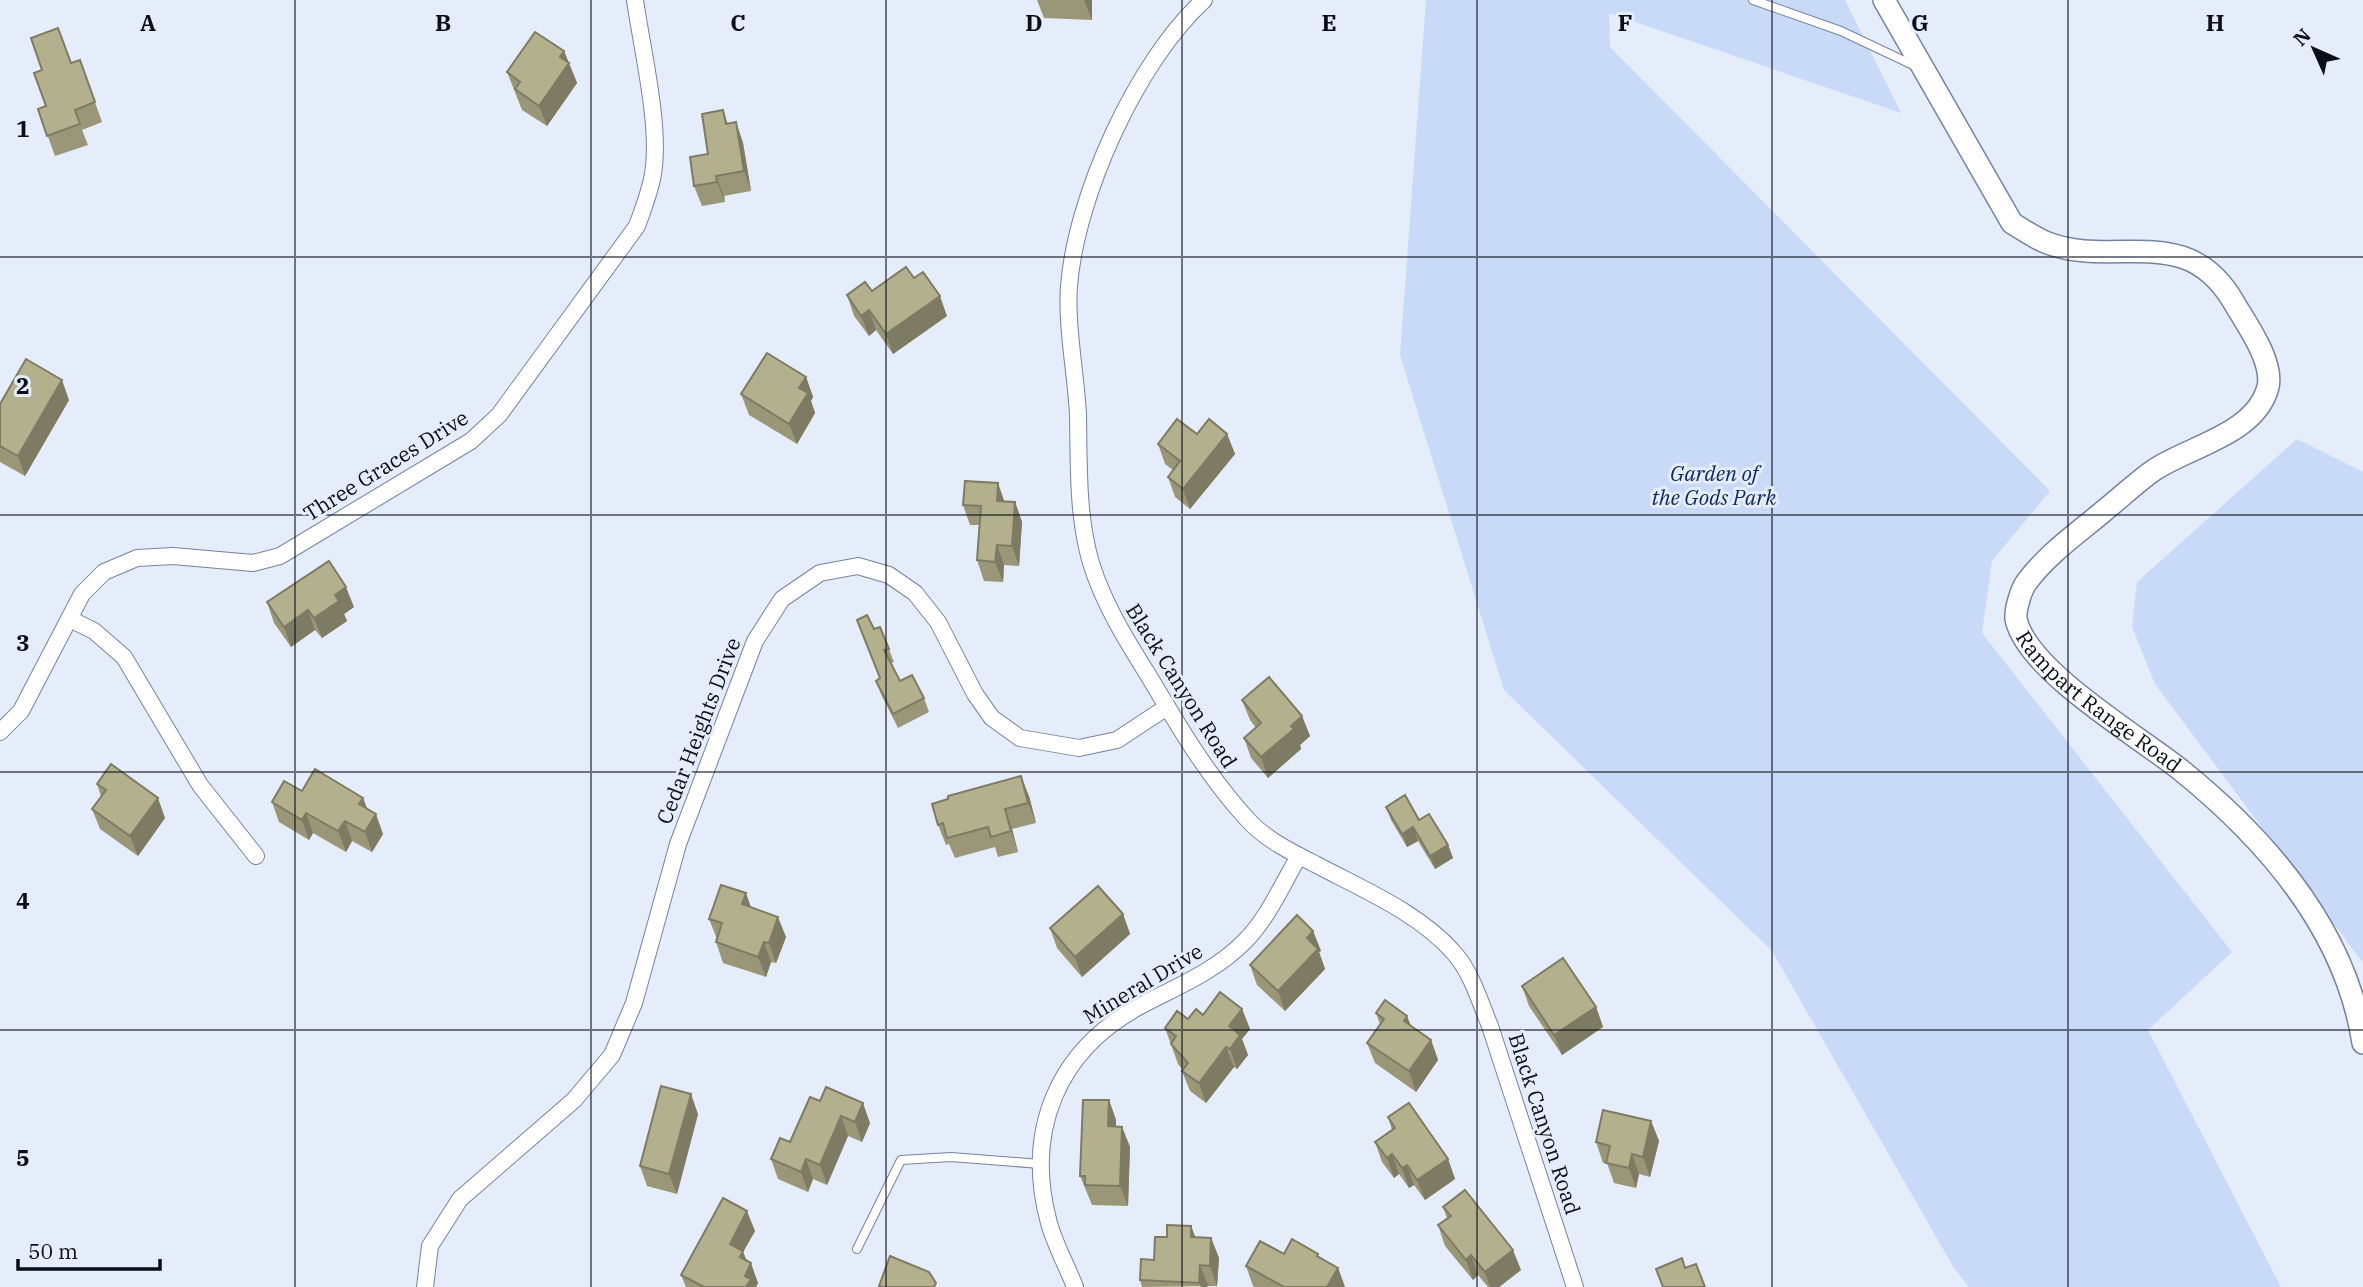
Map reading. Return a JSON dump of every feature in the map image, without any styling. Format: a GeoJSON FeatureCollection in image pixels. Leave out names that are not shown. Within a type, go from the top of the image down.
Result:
{"type":"FeatureCollection","features":[{"type":"Feature","properties":{"kind":"street","name":"Three Graces Drive"},"geometry":{"type":"LineString","coordinates":[[0,732],[22,710],[82,594],[104,572],[137,558],[173,556],[253,563],[280,556],[471,441],[499,415],[636,226],[647,199],[653,172],[653,129],[635,0]]}},
{"type":"Feature","properties":{"kind":"street","name":"Black Canyon Road"},"geometry":{"type":"LineString","coordinates":[[1204,0],[1170,35],[1135,93],[1089,194],[1074,242],[1069,289],[1081,519],[1091,561],[1107,608],[1167,707],[1219,786],[1251,824],[1299,856],[1420,923],[1455,954],[1473,985],[1490,1026],[1575,1287]]}},
{"type":"Feature","properties":{"kind":"street","name":"Rampart Range Road"},"geometry":{"type":"LineString","coordinates":[[1884,0],[2012,223],[2046,243],[2088,250],[2151,251],[2195,260],[2219,277],[2262,350],[2269,385],[2255,412],[2237,428],[2201,443],[2153,470],[2050,556],[2023,586],[2016,617],[2031,650],[2057,676],[2181,770],[2242,822],[2290,880],[2333,943],[2358,1006],[2363,1043]]}},
{"type":"Feature","properties":{"kind":"street","name":"Cedar Heights Drive"},"geometry":{"type":"LineString","coordinates":[[425,1287],[430,1246],[460,1199],[574,1100],[612,1055],[634,1003],[678,844],[755,641],[782,599],[820,573],[858,566],[889,575],[915,593],[938,622],[975,694],[992,718],[1020,738],[1079,748],[1117,740],[1167,707]]}},
{"type":"Feature","properties":{"kind":"street"},"geometry":{"type":"LineString","coordinates":[[70,619],[94,631],[124,657],[200,785],[256,856]]}},
{"type":"Feature","properties":{"kind":"street","name":"Mineral Drive"},"geometry":{"type":"LineString","coordinates":[[1075,1287],[1050,1224],[1040,1164],[1040,1143],[1049,1104],[1089,1042],[1121,1017],[1176,990],[1214,967],[1247,940],[1299,856]]}},
{"type":"Feature","properties":{"kind":"lane"},"geometry":{"type":"LineString","coordinates":[[1754,0],[1841,31],[1927,72]]}},
{"type":"Feature","properties":{"kind":"lane"},"geometry":{"type":"LineString","coordinates":[[857,1250],[901,1160],[951,1157],[1040,1164]]}},
{"type":"Feature","properties":{"kind":"green space","name":"Garden of the Gods Park"},"geometry":{"type":"Polygon","coordinates":[[[1426,0],[1845,0],[1901,113],[1609,13],[1610,47],[2050,491],[1992,561],[1982,633],[2232,952],[2148,1030],[2281,1287],[1969,1287],[1954,1268],[1772,951],[1504,690],[1400,355],[1426,0]]]}},
{"type":"Feature","properties":{"kind":"green space"},"geometry":{"type":"Polygon","coordinates":[[[2297,439],[2363,472],[2363,963],[2155,684],[2132,627],[2137,582],[2297,439]]]}},
{"type":"Feature","properties":{"kind":"building"},"geometry":{"type":"Polygon","coordinates":[[[58,28],[71,63],[80,60],[95,102],[75,110],[80,124],[47,136],[38,109],[46,106],[34,73],[42,70],[31,38],[58,28]]]}},
{"type":"Feature","properties":{"kind":"building"},"geometry":{"type":"Polygon","coordinates":[[[535,32],[564,51],[560,57],[569,63],[539,106],[515,89],[520,82],[507,72],[535,32]]]}},
{"type":"Feature","properties":{"kind":"building"},"geometry":{"type":"Polygon","coordinates":[[[723,110],[726,124],[736,122],[744,171],[716,176],[717,182],[694,186],[690,157],[708,154],[702,114],[723,110]]]}},
{"type":"Feature","properties":{"kind":"building"},"geometry":{"type":"Polygon","coordinates":[[[906,267],[914,278],[923,272],[940,296],[886,334],[869,310],[861,316],[847,295],[865,282],[872,291],[906,267]]]}},
{"type":"Feature","properties":{"kind":"building"},"geometry":{"type":"Polygon","coordinates":[[[767,353],[806,377],[799,388],[808,393],[789,424],[741,394],[767,353]]]}},
{"type":"Feature","properties":{"kind":"building"},"geometry":{"type":"Polygon","coordinates":[[[26,359],[62,380],[18,456],[0,446],[0,404],[26,359]]]}},
{"type":"Feature","properties":{"kind":"building"},"geometry":{"type":"Polygon","coordinates":[[[1177,419],[1197,434],[1209,419],[1227,434],[1183,489],[1168,477],[1180,461],[1158,444],[1177,419]]]}},
{"type":"Feature","properties":{"kind":"building"},"geometry":{"type":"Polygon","coordinates":[[[965,481],[998,483],[997,501],[1015,502],[1012,546],[997,545],[995,562],[977,560],[981,506],[963,505],[965,481]]]}},
{"type":"Feature","properties":{"kind":"building"},"geometry":{"type":"Polygon","coordinates":[[[329,561],[346,587],[335,595],[339,601],[314,618],[308,610],[284,627],[267,602],[329,561]]]}},
{"type":"Feature","properties":{"kind":"building"},"geometry":{"type":"Polygon","coordinates":[[[867,615],[874,629],[880,627],[889,649],[884,650],[900,681],[912,675],[924,698],[893,714],[876,681],[880,678],[857,620],[867,615]]]}},
{"type":"Feature","properties":{"kind":"building"},"geometry":{"type":"Polygon","coordinates":[[[1269,677],[1302,716],[1291,726],[1294,729],[1261,757],[1244,738],[1261,723],[1242,700],[1269,677]]]}},
{"type":"Feature","properties":{"kind":"building"},"geometry":{"type":"Polygon","coordinates":[[[111,764],[158,798],[130,836],[92,809],[106,790],[97,784],[111,764]]]}},
{"type":"Feature","properties":{"kind":"building"},"geometry":{"type":"Polygon","coordinates":[[[315,769],[363,798],[359,804],[376,814],[365,832],[345,821],[338,831],[306,813],[302,820],[272,802],[284,781],[302,791],[315,769]]]}},
{"type":"Feature","properties":{"kind":"building"},"geometry":{"type":"Polygon","coordinates":[[[1021,776],[1028,803],[1005,809],[1011,831],[991,837],[988,827],[947,838],[943,823],[938,825],[932,804],[948,799],[948,796],[1021,776]]]}},
{"type":"Feature","properties":{"kind":"building"},"geometry":{"type":"Polygon","coordinates":[[[1405,795],[1419,820],[1429,814],[1448,845],[1430,856],[1413,827],[1402,834],[1386,807],[1405,795]]]}},
{"type":"Feature","properties":{"kind":"building"},"geometry":{"type":"Polygon","coordinates":[[[721,885],[746,893],[742,904],[778,917],[769,943],[764,942],[758,957],[716,942],[722,923],[709,919],[721,885]]]}},
{"type":"Feature","properties":{"kind":"building"},"geometry":{"type":"Polygon","coordinates":[[[1098,886],[1123,914],[1075,957],[1050,928],[1098,886]]]}},
{"type":"Feature","properties":{"kind":"building"},"geometry":{"type":"Polygon","coordinates":[[[1297,915],[1313,931],[1307,938],[1318,949],[1278,991],[1250,965],[1297,915]]]}},
{"type":"Feature","properties":{"kind":"building"},"geometry":{"type":"Polygon","coordinates":[[[1563,958],[1596,1007],[1554,1035],[1522,986],[1563,958]]]}},
{"type":"Feature","properties":{"kind":"building"},"geometry":{"type":"Polygon","coordinates":[[[1220,992],[1242,1009],[1229,1026],[1240,1035],[1230,1049],[1226,1047],[1199,1083],[1182,1071],[1188,1063],[1171,1044],[1176,1036],[1165,1028],[1177,1011],[1188,1019],[1196,1009],[1203,1015],[1220,992]]]}},
{"type":"Feature","properties":{"kind":"building"},"geometry":{"type":"Polygon","coordinates":[[[1385,1000],[1407,1016],[1404,1021],[1431,1040],[1409,1071],[1367,1043],[1384,1019],[1376,1013],[1385,1000]]]}},
{"type":"Feature","properties":{"kind":"building"},"geometry":{"type":"Polygon","coordinates":[[[661,1086],[691,1094],[669,1174],[640,1166],[661,1086]]]}},
{"type":"Feature","properties":{"kind":"building"},"geometry":{"type":"Polygon","coordinates":[[[826,1087],[863,1103],[855,1122],[841,1116],[820,1165],[806,1159],[801,1172],[771,1159],[780,1138],[790,1142],[810,1097],[820,1101],[826,1087]]]}},
{"type":"Feature","properties":{"kind":"building"},"geometry":{"type":"Polygon","coordinates":[[[1083,1100],[1109,1100],[1108,1126],[1122,1127],[1120,1186],[1085,1185],[1085,1176],[1080,1176],[1083,1100]]]}},
{"type":"Feature","properties":{"kind":"building"},"geometry":{"type":"Polygon","coordinates":[[[1409,1103],[1448,1159],[1417,1180],[1407,1165],[1402,1168],[1392,1154],[1387,1158],[1375,1142],[1395,1128],[1388,1117],[1409,1103]]]}},
{"type":"Feature","properties":{"kind":"building"},"geometry":{"type":"Polygon","coordinates":[[[1603,1110],[1651,1121],[1643,1157],[1632,1154],[1629,1168],[1606,1163],[1610,1146],[1596,1142],[1603,1110]]]}},
{"type":"Feature","properties":{"kind":"building"},"geometry":{"type":"Polygon","coordinates":[[[1465,1190],[1513,1250],[1485,1272],[1471,1255],[1466,1260],[1438,1225],[1451,1216],[1443,1207],[1465,1190]]]}},
{"type":"Feature","properties":{"kind":"building"},"geometry":{"type":"Polygon","coordinates":[[[723,1198],[747,1211],[730,1244],[743,1251],[740,1257],[751,1263],[745,1276],[751,1279],[746,1287],[704,1287],[681,1275],[723,1198]]]}},
{"type":"Feature","properties":{"kind":"building"},"geometry":{"type":"Polygon","coordinates":[[[1167,1225],[1191,1226],[1191,1237],[1211,1238],[1210,1266],[1200,1265],[1199,1283],[1140,1280],[1141,1259],[1154,1260],[1155,1237],[1167,1237],[1167,1225]]]}},
{"type":"Feature","properties":{"kind":"building"},"geometry":{"type":"Polygon","coordinates":[[[1292,1239],[1338,1268],[1327,1287],[1284,1287],[1246,1266],[1260,1241],[1284,1254],[1292,1239]]]}},
{"type":"Feature","properties":{"kind":"building"},"geometry":{"type":"Polygon","coordinates":[[[890,1256],[929,1272],[936,1283],[934,1287],[879,1286],[890,1256]]]}},
{"type":"Feature","properties":{"kind":"building"},"geometry":{"type":"Polygon","coordinates":[[[1682,1258],[1685,1268],[1696,1264],[1705,1287],[1663,1287],[1656,1269],[1682,1258]]]}}]}
